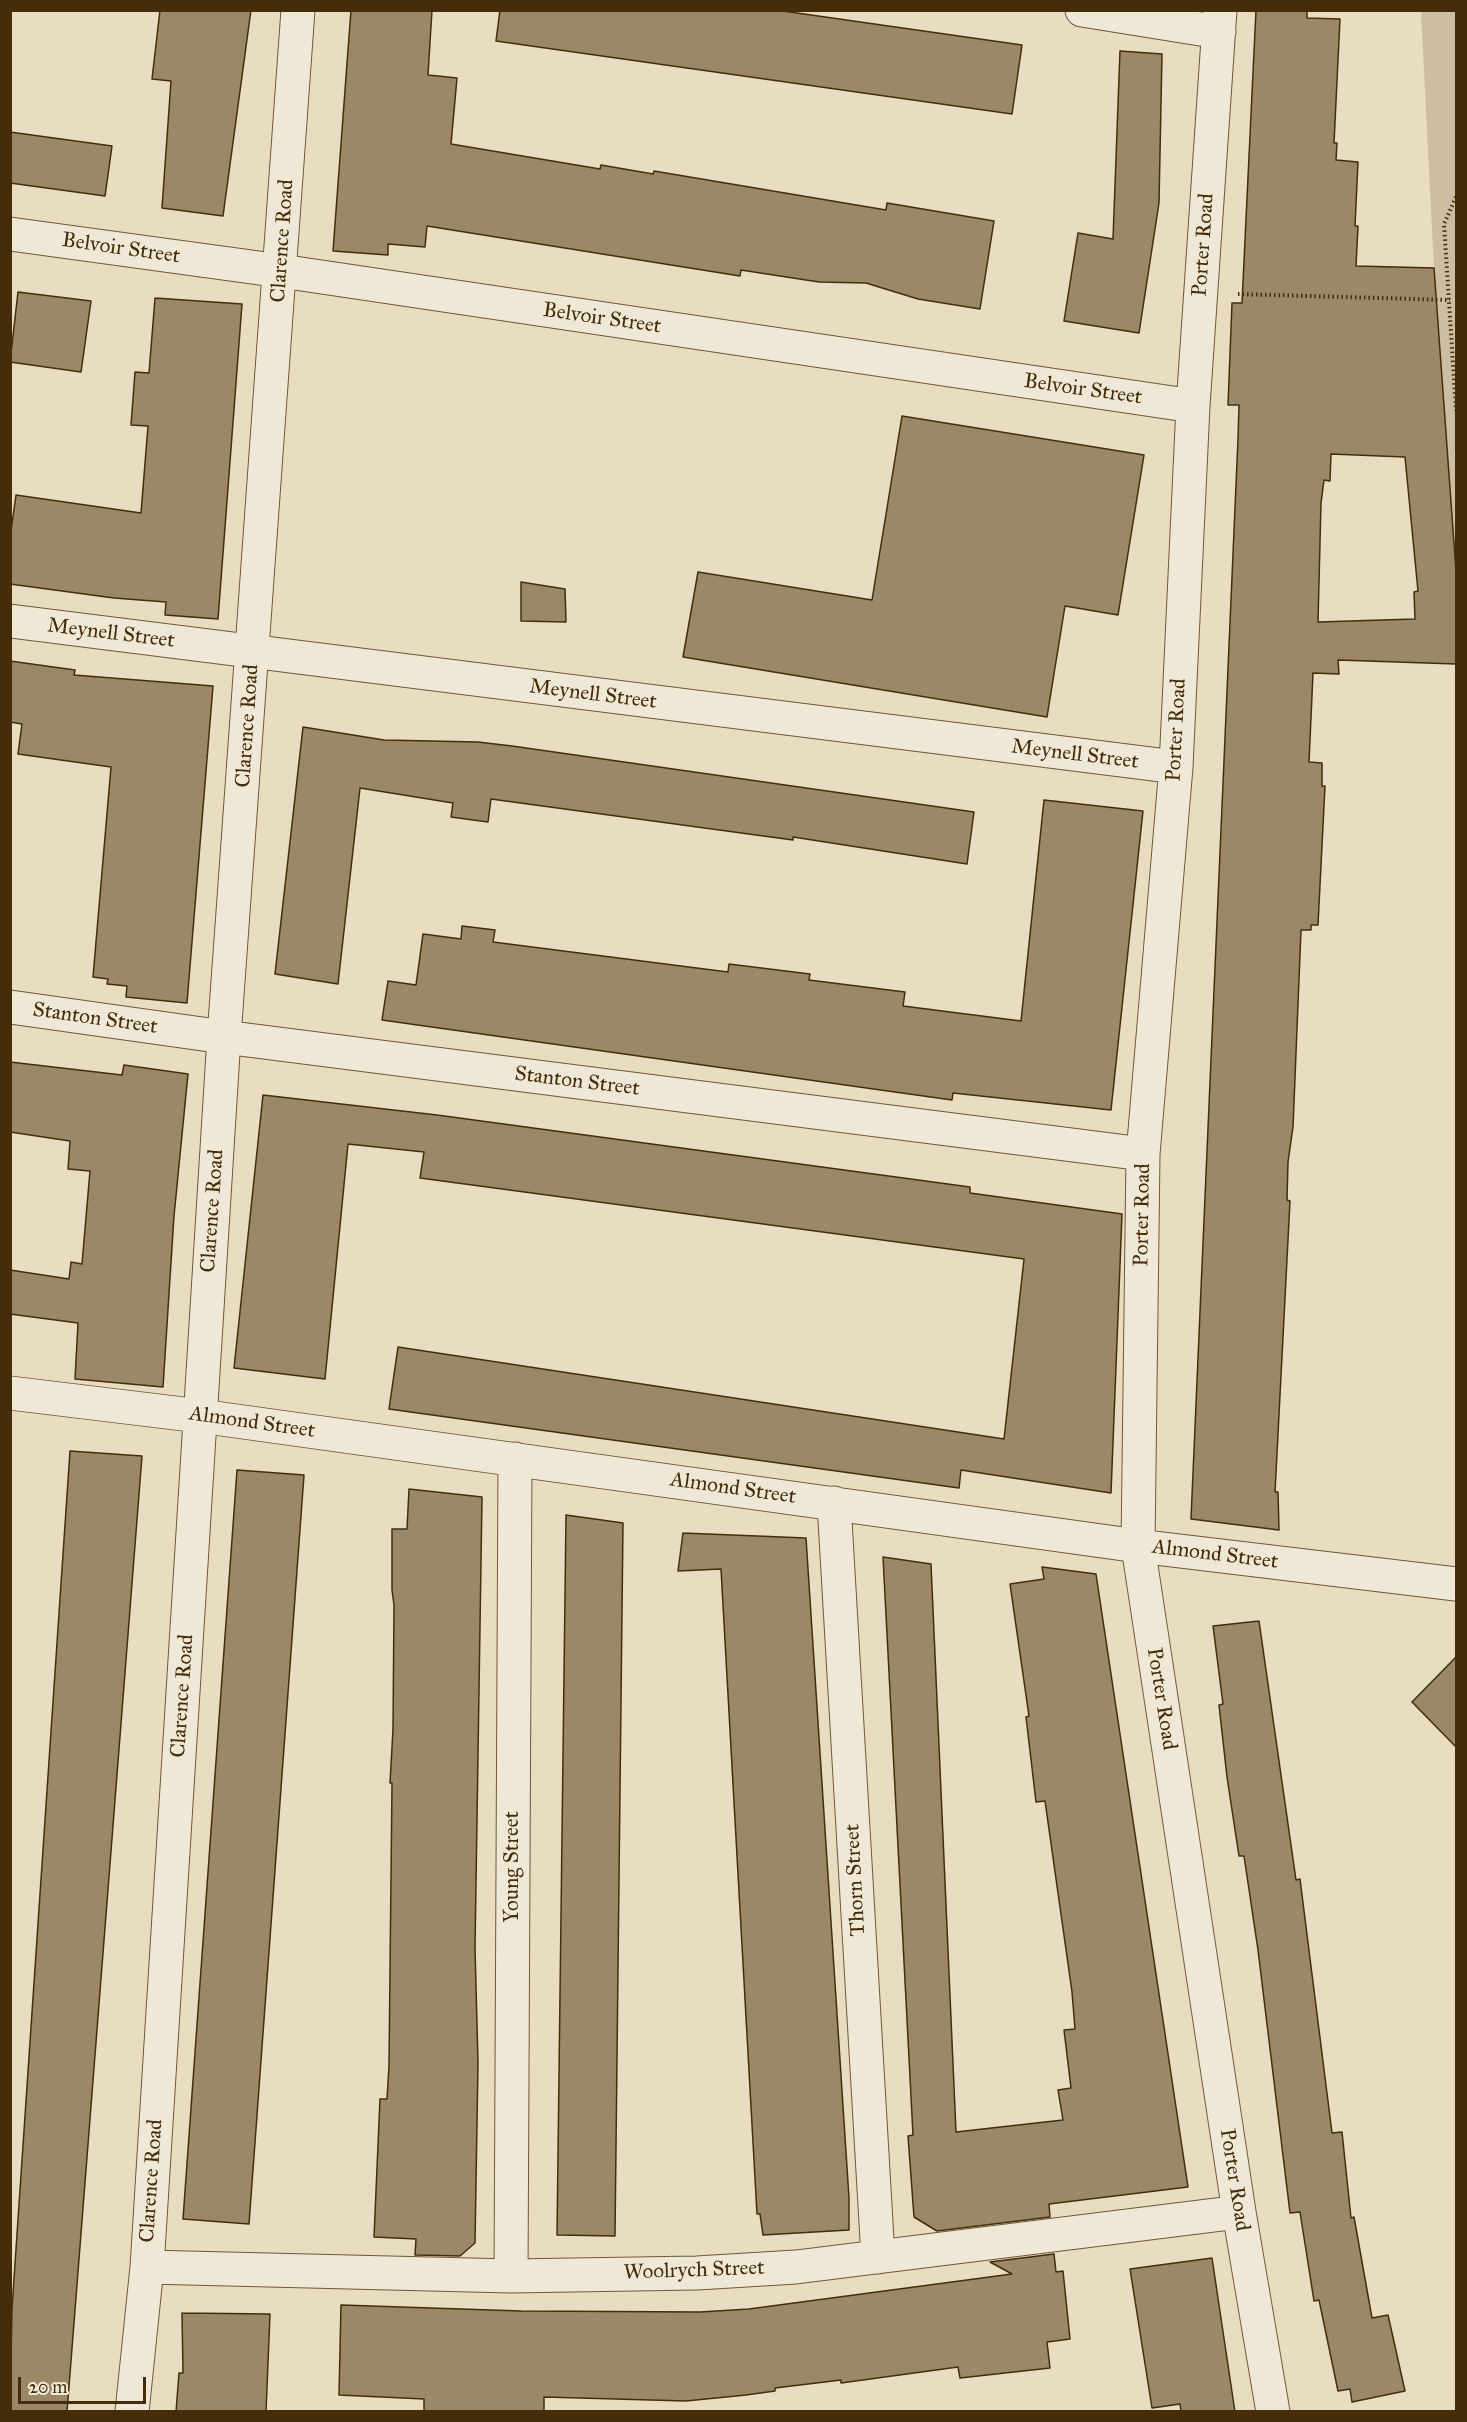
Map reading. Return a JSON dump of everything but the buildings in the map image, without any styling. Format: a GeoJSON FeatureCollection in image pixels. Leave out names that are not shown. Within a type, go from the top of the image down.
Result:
{"type":"FeatureCollection","features":[{"type":"Feature","properties":{"kind":"street","name":"Clarence Road"},"geometry":{"type":"LineString","coordinates":[[132,2412],[147,2266],[224,1037],[298,10]]}},
{"type":"Feature","properties":{"kind":"street"},"geometry":{"type":"LineString","coordinates":[[1082,10],[1220,21]]}},
{"type":"Feature","properties":{"kind":"street","name":"Porter Road"},"geometry":{"type":"LineString","coordinates":[[1220,21],[1193,406],[1176,767],[1143,1154],[1138,1546],[1239,2212],[1273,2412]]}},
{"type":"Feature","properties":{"kind":"street","name":"Belvoir Street"},"geometry":{"type":"LineString","coordinates":[[10,234],[280,271],[1193,406]]}},
{"type":"Feature","properties":{"kind":"street","name":"Meynell Street"},"geometry":{"type":"LineString","coordinates":[[10,621],[1176,767]]}},
{"type":"Feature","properties":{"kind":"street","name":"Stanton Street"},"geometry":{"type":"LineString","coordinates":[[10,1007],[224,1037],[1143,1154]]}},
{"type":"Feature","properties":{"kind":"street","name":"Almond Street"},"geometry":{"type":"LineString","coordinates":[[10,1393],[200,1416],[1138,1546],[1456,1584]]}},
{"type":"Feature","properties":{"kind":"street","name":"Young Street"},"geometry":{"type":"LineString","coordinates":[[511,2276],[515,1459]]}},
{"type":"Feature","properties":{"kind":"street","name":"Thorn Street"},"geometry":{"type":"LineString","coordinates":[[834,1503],[878,2257]]}},
{"type":"Feature","properties":{"kind":"street","name":"Woolrych Street"},"geometry":{"type":"LineString","coordinates":[[147,2266],[511,2276],[697,2272],[796,2267],[1239,2212]]}},
{"type":"Feature","properties":{"kind":"path"},"geometry":{"type":"LineString","coordinates":[[1456,197],[1444,224],[1456,411]]}},
{"type":"Feature","properties":{"kind":"path"},"geometry":{"type":"LineString","coordinates":[[1201,293],[1450,300]]}},
{"type":"Feature","properties":{"kind":"shaded area"},"geometry":{"type":"Polygon","coordinates":[[[1421,11],[1456,11],[1456,571],[1434,268],[1421,11]]]}}]}
